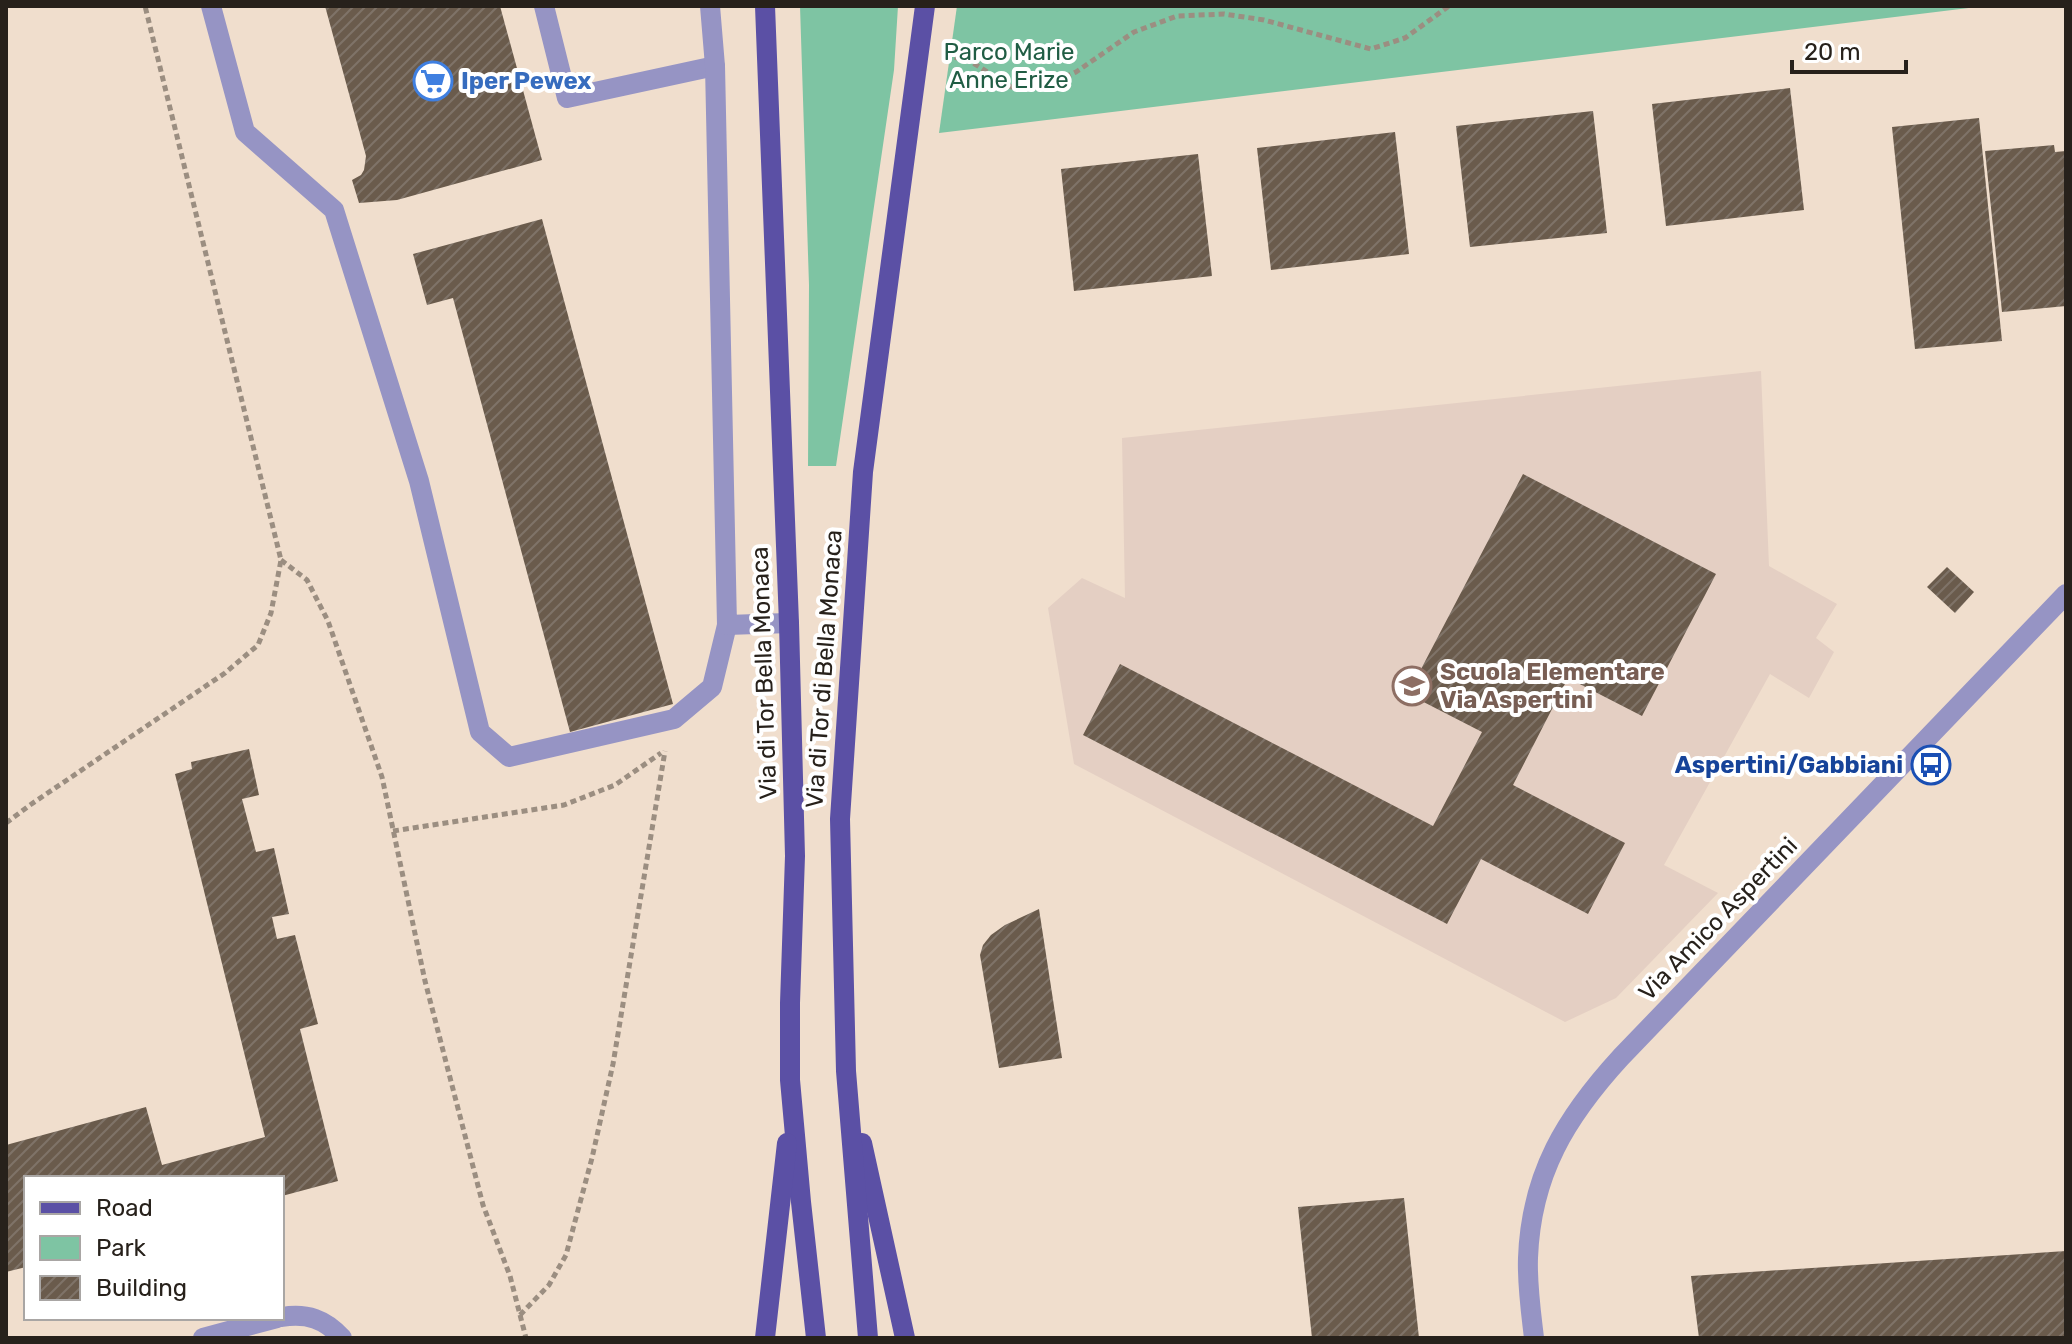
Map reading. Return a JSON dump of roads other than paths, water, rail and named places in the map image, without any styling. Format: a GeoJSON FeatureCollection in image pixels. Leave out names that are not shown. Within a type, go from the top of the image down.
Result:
{"type":"FeatureCollection","features":[{"type":"Feature","properties":{"kind":"main road","name":"Via di Tor Bella Monaca"},"geometry":{"type":"LineString","coordinates":[[765,6],[795,856],[790,1015],[792,1107],[816,1338]]}},
{"type":"Feature","properties":{"kind":"main road","name":"Via di Tor di Bella Monaca"},"geometry":{"type":"LineString","coordinates":[[868,1338],[846,1071],[840,819],[863,472],[925,6]]}},
{"type":"Feature","properties":{"kind":"main road"},"geometry":{"type":"LineString","coordinates":[[846,1071],[905,1338]]}},
{"type":"Feature","properties":{"kind":"main road"},"geometry":{"type":"LineString","coordinates":[[765,1338],[792,1107]]}},
{"type":"Feature","properties":{"kind":"street"},"geometry":{"type":"LineString","coordinates":[[211,6],[245,132],[334,210],[419,481],[480,732],[509,757],[674,719],[712,687],[727,625],[715,66],[710,6]]}},
{"type":"Feature","properties":{"kind":"street"},"geometry":{"type":"LineString","coordinates":[[544,6],[567,98],[715,66]]}},
{"type":"Feature","properties":{"kind":"street","name":"Via Amico Aspertini"},"geometry":{"type":"LineString","coordinates":[[1534,1338],[1528,1260],[1535,1203],[1547,1163],[1579,1107],[1621,1057],[2066,594]]}},
{"type":"Feature","properties":{"kind":"street"},"geometry":{"type":"LineString","coordinates":[[727,625],[789,623]]}},
{"type":"Feature","properties":{"kind":"street"},"geometry":{"type":"LineString","coordinates":[[284,1317],[318,1319],[342,1338]]}},
{"type":"Feature","properties":{"kind":"street"},"geometry":{"type":"LineString","coordinates":[[203,1338],[269,1320]]}},
{"type":"Feature","properties":{"kind":"place","name":"Iper Pewex"},"geometry":{"type":"Point","coordinates":[433,81]}},
{"type":"Feature","properties":{"kind":"place","name":"Scuola Elementare Via Aspertini"},"geometry":{"type":"Point","coordinates":[1412,686]}},
{"type":"Feature","properties":{"kind":"place","name":"Aspertini/Gabbiani"},"geometry":{"type":"Point","coordinates":[1931,765]}},
{"type":"Feature","properties":{"kind":"park label","name":"Parco Marie Anne Erize"},"geometry":{"type":"Point","coordinates":[1009,66]}}]}
